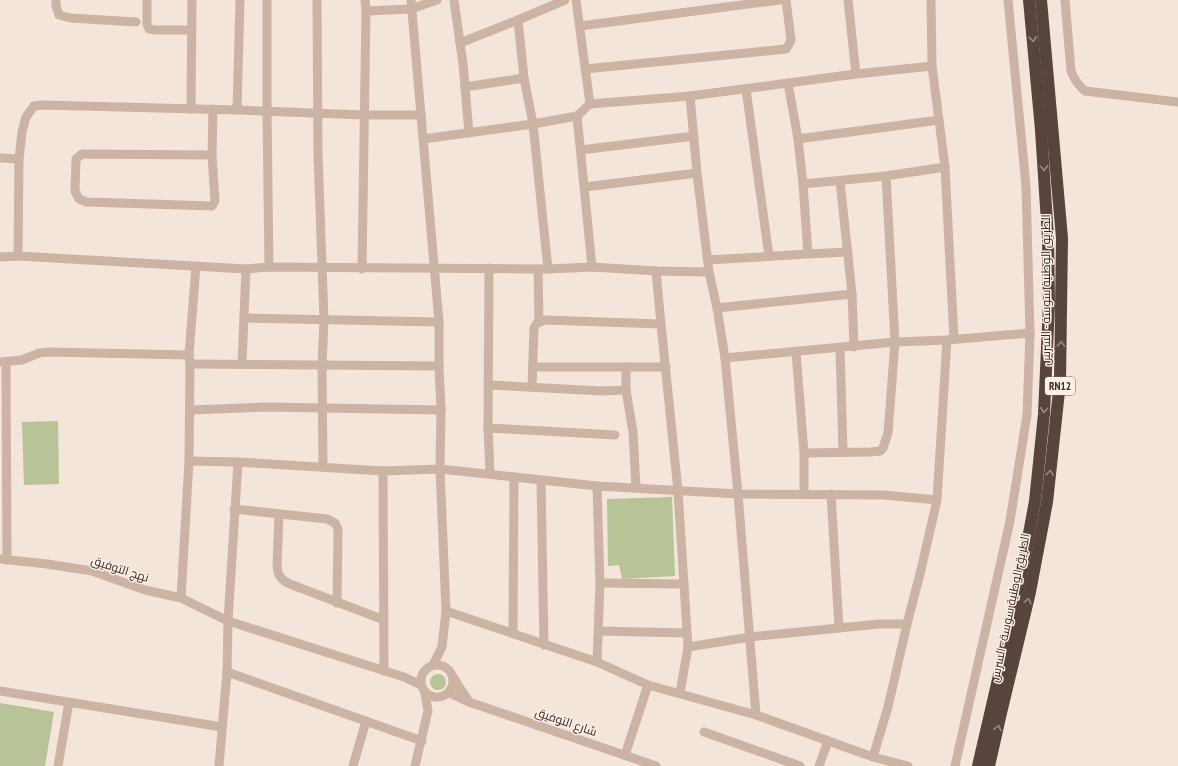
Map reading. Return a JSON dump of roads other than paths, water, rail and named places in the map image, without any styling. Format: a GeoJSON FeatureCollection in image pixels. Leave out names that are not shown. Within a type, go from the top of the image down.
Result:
{"type":"FeatureCollection","features":[{"type":"Feature","properties":{"kind":"highway","name":"الطريق الوطنية سوسة - السرس"},"geometry":{"type":"LineString","coordinates":[[978,766],[1018,593],[1035,501],[1044,414],[1049,304],[1047,225],[1042,137],[1029,0]]}},
{"type":"Feature","properties":{"kind":"highway","name":"الطريق الوطنية سوسة - السرس"},"geometry":{"type":"LineString","coordinates":[[990,766],[1030,592],[1047,502],[1060,382],[1062,339],[1062,238],[1060,196],[1041,0]]}},
{"type":"Feature","properties":{"kind":"street"},"geometry":{"type":"LineString","coordinates":[[56,0],[59,15],[71,18],[136,22]]}},
{"type":"Feature","properties":{"kind":"street"},"geometry":{"type":"LineString","coordinates":[[147,0],[147,24],[149,29],[191,30]]}},
{"type":"Feature","properties":{"kind":"street"},"geometry":{"type":"LineString","coordinates":[[191,109],[192,0]]}},
{"type":"Feature","properties":{"kind":"street"},"geometry":{"type":"LineString","coordinates":[[237,110],[240,0]]}},
{"type":"Feature","properties":{"kind":"street"},"geometry":{"type":"LineString","coordinates":[[267,0],[269,267]]}},
{"type":"Feature","properties":{"kind":"street"},"geometry":{"type":"LineString","coordinates":[[317,0],[317,113],[324,320],[322,365],[323,467]]}},
{"type":"Feature","properties":{"kind":"street"},"geometry":{"type":"LineString","coordinates":[[362,269],[365,0]]}},
{"type":"Feature","properties":{"kind":"street"},"geometry":{"type":"LineString","coordinates":[[366,11],[437,0]]}},
{"type":"Feature","properties":{"kind":"street"},"geometry":{"type":"LineString","coordinates":[[454,0],[469,133]]}},
{"type":"Feature","properties":{"kind":"street"},"geometry":{"type":"LineString","coordinates":[[460,43],[565,0]]}},
{"type":"Feature","properties":{"kind":"street"},"geometry":{"type":"LineString","coordinates":[[576,0],[590,104]]}},
{"type":"Feature","properties":{"kind":"street"},"geometry":{"type":"LineString","coordinates":[[580,26],[708,5],[780,0]]}},
{"type":"Feature","properties":{"kind":"street"},"geometry":{"type":"LineString","coordinates":[[586,69],[786,49],[791,40],[786,0]]}},
{"type":"Feature","properties":{"kind":"street"},"geometry":{"type":"LineString","coordinates":[[848,0],[856,74]]}},
{"type":"Feature","properties":{"kind":"street"},"geometry":{"type":"LineString","coordinates":[[873,757],[888,707],[937,500],[951,340],[945,167],[932,66],[931,0]]}},
{"type":"Feature","properties":{"kind":"street"},"geometry":{"type":"LineString","coordinates":[[955,766],[1000,567],[1018,478],[1027,415],[1030,333],[1026,186],[1008,0]]}},
{"type":"Feature","properties":{"kind":"street"},"geometry":{"type":"LineString","coordinates":[[1065,0],[1071,71],[1080,87],[1085,91],[1178,102]]}},
{"type":"Feature","properties":{"kind":"street"},"geometry":{"type":"LineString","coordinates":[[411,5],[439,322],[438,366],[441,410],[440,469],[446,610],[442,647],[430,668],[421,677],[428,711],[415,766]]}},
{"type":"Feature","properties":{"kind":"street"},"geometry":{"type":"LineString","coordinates":[[518,20],[524,78],[533,124],[548,269]]}},
{"type":"Feature","properties":{"kind":"street"},"geometry":{"type":"LineString","coordinates":[[423,139],[533,124],[577,116],[590,104],[690,96],[856,74],[932,66]]}},
{"type":"Feature","properties":{"kind":"street"},"geometry":{"type":"LineString","coordinates":[[465,87],[524,78]]}},
{"type":"Feature","properties":{"kind":"street"},"geometry":{"type":"LineString","coordinates":[[788,83],[798,139],[808,254]]}},
{"type":"Feature","properties":{"kind":"street"},"geometry":{"type":"LineString","coordinates":[[746,89],[769,256]]}},
{"type":"Feature","properties":{"kind":"street"},"geometry":{"type":"LineString","coordinates":[[690,96],[697,173],[709,272],[717,308],[725,358],[756,714]]}},
{"type":"Feature","properties":{"kind":"street"},"geometry":{"type":"LineString","coordinates":[[18,256],[19,159],[23,124],[34,106],[213,109],[364,115],[421,115]]}},
{"type":"Feature","properties":{"kind":"street"},"geometry":{"type":"LineString","coordinates":[[212,155],[82,154],[76,159],[75,191],[80,200],[87,202],[212,206],[215,202],[212,155],[213,109]]}},
{"type":"Feature","properties":{"kind":"street"},"geometry":{"type":"LineString","coordinates":[[577,116],[592,267]]}},
{"type":"Feature","properties":{"kind":"street"},"geometry":{"type":"LineString","coordinates":[[798,139],[939,120]]}},
{"type":"Feature","properties":{"kind":"street"},"geometry":{"type":"LineString","coordinates":[[581,150],[694,136]]}},
{"type":"Feature","properties":{"kind":"street"},"geometry":{"type":"LineString","coordinates":[[0,158],[19,159]]}},
{"type":"Feature","properties":{"kind":"street"},"geometry":{"type":"LineString","coordinates":[[803,184],[886,176],[945,167]]}},
{"type":"Feature","properties":{"kind":"street"},"geometry":{"type":"LineString","coordinates":[[585,187],[697,173]]}},
{"type":"Feature","properties":{"kind":"street"},"geometry":{"type":"LineString","coordinates":[[804,452],[871,452],[880,450],[883,448],[888,433],[895,342],[886,176]]}},
{"type":"Feature","properties":{"kind":"street"},"geometry":{"type":"LineString","coordinates":[[840,181],[852,294],[854,347]]}},
{"type":"Feature","properties":{"kind":"street"},"geometry":{"type":"LineString","coordinates":[[708,260],[848,252]]}},
{"type":"Feature","properties":{"kind":"street"},"geometry":{"type":"LineString","coordinates":[[0,256],[246,269],[269,267],[362,269],[548,269],[592,267],[656,271],[709,272]]}},
{"type":"Feature","properties":{"kind":"street"},"geometry":{"type":"LineString","coordinates":[[181,598],[189,461],[189,355],[196,266]]}},
{"type":"Feature","properties":{"kind":"street"},"geometry":{"type":"LineString","coordinates":[[489,268],[488,428],[490,474]]}},
{"type":"Feature","properties":{"kind":"street"},"geometry":{"type":"LineString","coordinates":[[242,364],[246,269]]}},
{"type":"Feature","properties":{"kind":"street"},"geometry":{"type":"LineString","coordinates":[[538,269],[539,322]]}},
{"type":"Feature","properties":{"kind":"street"},"geometry":{"type":"LineString","coordinates":[[656,271],[678,490],[688,647],[680,693]]}},
{"type":"Feature","properties":{"kind":"street"},"geometry":{"type":"LineString","coordinates":[[717,308],[852,294]]}},
{"type":"Feature","properties":{"kind":"street"},"geometry":{"type":"LineString","coordinates":[[244,318],[439,322]]}},
{"type":"Feature","properties":{"kind":"street"},"geometry":{"type":"LineString","coordinates":[[532,387],[534,328],[539,322],[545,320],[661,324]]}},
{"type":"Feature","properties":{"kind":"street"},"geometry":{"type":"LineString","coordinates":[[725,358],[895,342],[951,340],[1030,333]]}},
{"type":"Feature","properties":{"kind":"street"},"geometry":{"type":"LineString","coordinates":[[840,348],[843,452]]}},
{"type":"Feature","properties":{"kind":"street"},"geometry":{"type":"LineString","coordinates":[[4,559],[3,362],[22,360],[39,353],[48,352],[189,355]]}},
{"type":"Feature","properties":{"kind":"street"},"geometry":{"type":"LineString","coordinates":[[796,352],[804,452],[804,494]]}},
{"type":"Feature","properties":{"kind":"street"},"geometry":{"type":"LineString","coordinates":[[190,364],[438,366]]}},
{"type":"Feature","properties":{"kind":"street"},"geometry":{"type":"LineString","coordinates":[[533,367],[666,367]]}},
{"type":"Feature","properties":{"kind":"street"},"geometry":{"type":"LineString","coordinates":[[626,367],[626,390],[633,432],[636,488]]}},
{"type":"Feature","properties":{"kind":"street"},"geometry":{"type":"LineString","coordinates":[[488,384],[602,391],[626,390]]}},
{"type":"Feature","properties":{"kind":"street"},"geometry":{"type":"LineString","coordinates":[[190,410],[323,408],[441,410]]}},
{"type":"Feature","properties":{"kind":"street"},"geometry":{"type":"LineString","coordinates":[[488,428],[615,435]]}},
{"type":"Feature","properties":{"kind":"street"},"geometry":{"type":"LineString","coordinates":[[189,461],[238,462],[383,471],[440,469],[597,486],[738,494],[883,495],[937,500]]}},
{"type":"Feature","properties":{"kind":"street"},"geometry":{"type":"LineString","coordinates":[[219,766],[227,672],[228,620],[238,462]]}},
{"type":"Feature","properties":{"kind":"street"},"geometry":{"type":"LineString","coordinates":[[383,471],[384,671]]}},
{"type":"Feature","properties":{"kind":"street"},"geometry":{"type":"LineString","coordinates":[[513,634],[514,477]]}},
{"type":"Feature","properties":{"kind":"street"},"geometry":{"type":"LineString","coordinates":[[541,480],[544,645]]}},
{"type":"Feature","properties":{"kind":"street"},"geometry":{"type":"LineString","coordinates":[[597,486],[600,584],[597,662]]}},
{"type":"Feature","properties":{"kind":"street"},"geometry":{"type":"LineString","coordinates":[[831,494],[839,628]]}},
{"type":"Feature","properties":{"kind":"street"},"geometry":{"type":"LineString","coordinates":[[234,509],[332,520],[338,529],[337,603]]}},
{"type":"Feature","properties":{"kind":"street"},"geometry":{"type":"LineString","coordinates":[[279,514],[277,566],[280,577],[290,584],[384,620]]}},
{"type":"Feature","properties":{"kind":"street","name":"نهج التوفيق"},"geometry":{"type":"LineString","coordinates":[[4,559],[92,571],[145,590],[181,598],[228,620]]}},
{"type":"Feature","properties":{"kind":"street"},"geometry":{"type":"LineString","coordinates":[[600,584],[684,584]]}},
{"type":"Feature","properties":{"kind":"street"},"geometry":{"type":"LineString","coordinates":[[446,610],[597,662],[648,685],[756,714],[873,757],[908,766]]}},
{"type":"Feature","properties":{"kind":"street"},"geometry":{"type":"LineString","coordinates":[[228,620],[404,677],[433,697],[445,695]]}},
{"type":"Feature","properties":{"kind":"street"},"geometry":{"type":"LineString","coordinates":[[688,647],[750,637],[879,624],[907,624]]}},
{"type":"Feature","properties":{"kind":"street"},"geometry":{"type":"LineString","coordinates":[[598,631],[686,633]]}},
{"type":"Feature","properties":{"kind":"street"},"geometry":{"type":"LineString","coordinates":[[428,711],[453,686],[451,674],[442,647]]}},
{"type":"Feature","properties":{"kind":"street"},"geometry":{"type":"LineString","coordinates":[[404,677],[430,668],[442,666],[451,674],[469,702]]}},
{"type":"Feature","properties":{"kind":"street"},"geometry":{"type":"LineString","coordinates":[[227,672],[422,741]]}},
{"type":"Feature","properties":{"kind":"street"},"geometry":{"type":"LineString","coordinates":[[625,755],[648,685]]}},
{"type":"Feature","properties":{"kind":"street"},"geometry":{"type":"LineString","coordinates":[[0,690],[222,727]]}},
{"type":"Feature","properties":{"kind":"street","name":"شارع التوفيق"},"geometry":{"type":"LineString","coordinates":[[445,695],[656,766]]}},
{"type":"Feature","properties":{"kind":"street"},"geometry":{"type":"LineString","coordinates":[[58,766],[70,702]]}},
{"type":"Feature","properties":{"kind":"street"},"geometry":{"type":"LineString","coordinates":[[353,766],[366,721]]}},
{"type":"Feature","properties":{"kind":"street"},"geometry":{"type":"LineString","coordinates":[[704,732],[800,766]]}},
{"type":"Feature","properties":{"kind":"street"},"geometry":{"type":"LineString","coordinates":[[819,766],[828,741]]}}]}
